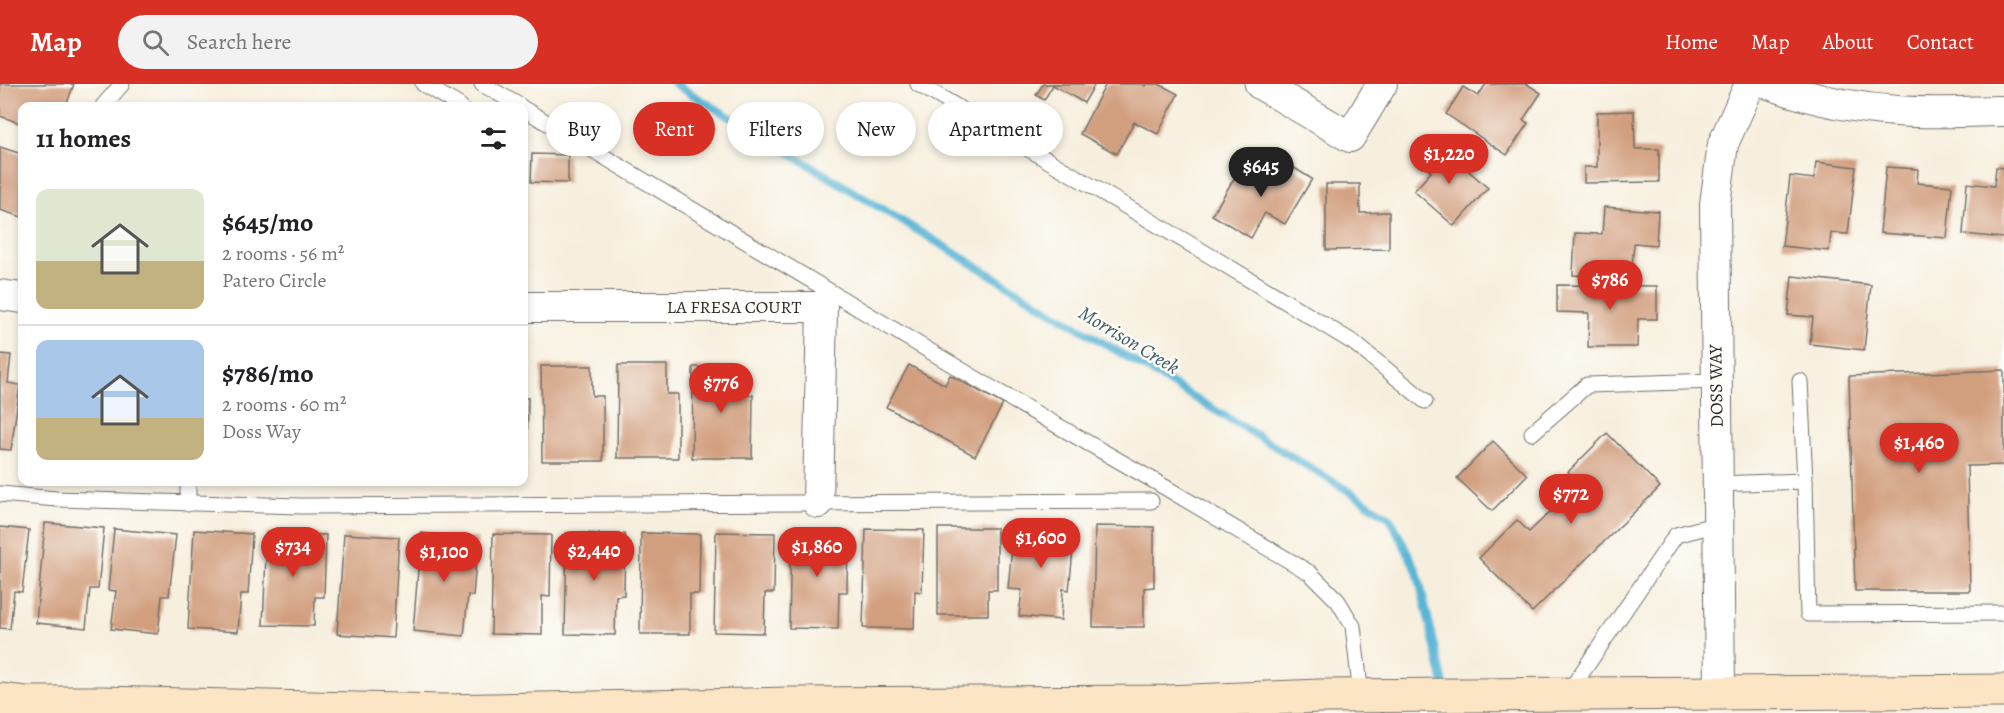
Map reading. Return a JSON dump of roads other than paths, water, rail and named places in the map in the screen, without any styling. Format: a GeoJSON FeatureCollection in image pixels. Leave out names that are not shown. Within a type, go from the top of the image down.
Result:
{"type":"FeatureCollection","features":[{"type":"Feature","properties":{"kind":"main road"},"geometry":{"type":"LineString","coordinates":[[0,700],[100,708],[444,711],[791,704],[1167,708],[1321,696],[2004,691]]}},
{"type":"Feature","properties":{"kind":"street"},"geometry":{"type":"LineString","coordinates":[[1260,84],[1350,137],[1382,84]]}},
{"type":"Feature","properties":{"kind":"street","name":"DOSS WAY"},"geometry":{"type":"LineString","coordinates":[[1720,694],[1715,204],[1723,144],[1750,84]]}},
{"type":"Feature","properties":{"kind":"street"},"geometry":{"type":"LineString","coordinates":[[1769,84],[1796,94],[1839,104],[1898,112],[2004,111]]}},
{"type":"Feature","properties":{"kind":"street"},"geometry":{"type":"LineString","coordinates":[[0,295],[18,297]]}},
{"type":"Feature","properties":{"kind":"street","name":"LA FRESA COURT"},"geometry":{"type":"LineString","coordinates":[[528,307],[822,308],[818,503]]}},
{"type":"Feature","properties":{"kind":"lane"},"geometry":{"type":"LineString","coordinates":[[106,102],[122,84]]}},
{"type":"Feature","properties":{"kind":"lane"},"geometry":{"type":"LineString","coordinates":[[423,84],[453,102]]}},
{"type":"Feature","properties":{"kind":"lane"},"geometry":{"type":"LineString","coordinates":[[482,84],[513,102]]}},
{"type":"Feature","properties":{"kind":"lane"},"geometry":{"type":"LineString","coordinates":[[918,84],[1219,261],[1344,338],[1425,401]]}},
{"type":"Feature","properties":{"kind":"lane"},"geometry":{"type":"LineString","coordinates":[[528,111],[985,384],[1310,573],[1338,601],[1353,626],[1361,696]]}},
{"type":"Feature","properties":{"kind":"lane"},"geometry":{"type":"LineString","coordinates":[[1532,433],[1587,384],[1716,381]]}},
{"type":"Feature","properties":{"kind":"lane"},"geometry":{"type":"LineString","coordinates":[[1800,381],[1808,614],[2004,613]]}},
{"type":"Feature","properties":{"kind":"lane"},"geometry":{"type":"LineString","coordinates":[[1717,484],[1804,481]]}},
{"type":"Feature","properties":{"kind":"lane"},"geometry":{"type":"LineString","coordinates":[[188,486],[188,504]]}},
{"type":"Feature","properties":{"kind":"lane"},"geometry":{"type":"LineString","coordinates":[[0,494],[57,499],[314,506],[1151,501]]}},
{"type":"Feature","properties":{"kind":"lane"},"geometry":{"type":"LineString","coordinates":[[1567,695],[1677,535],[1718,524]]}},
{"type":"Feature","properties":{"kind":"waterway","name":"Morrison Creek"},"geometry":{"type":"LineString","coordinates":[[675,84],[1390,518],[1417,571],[1445,689]]}}]}
